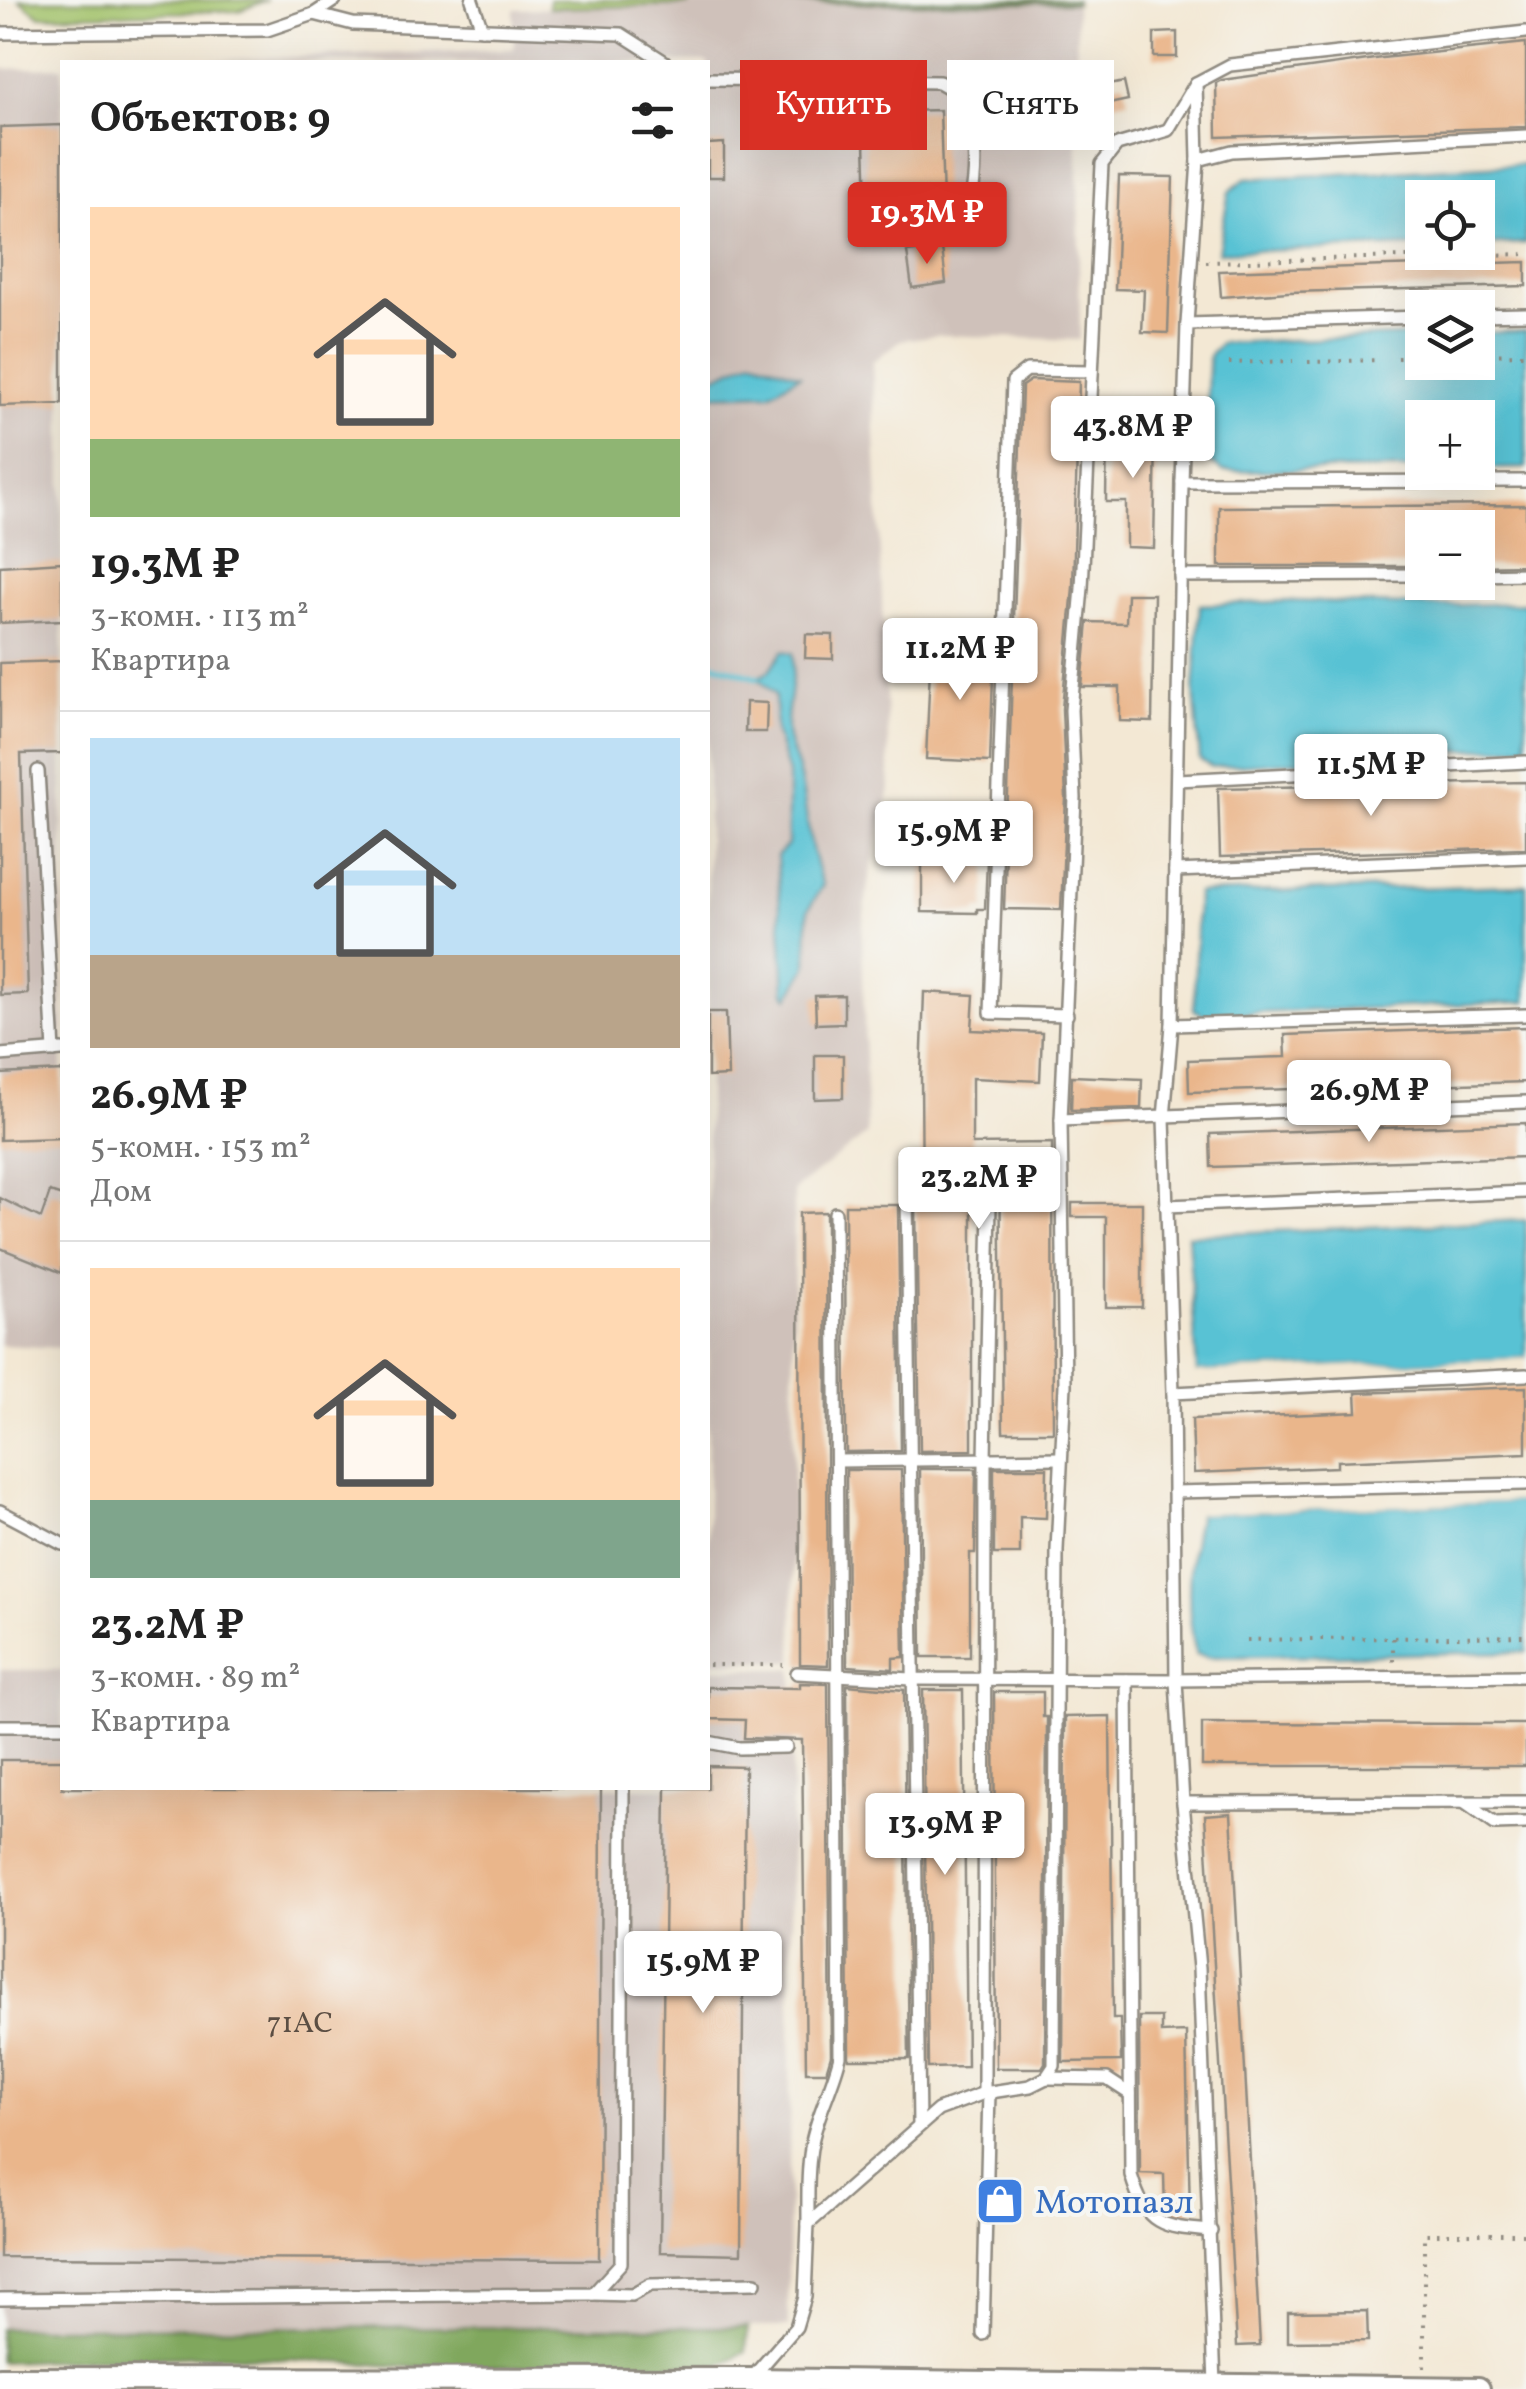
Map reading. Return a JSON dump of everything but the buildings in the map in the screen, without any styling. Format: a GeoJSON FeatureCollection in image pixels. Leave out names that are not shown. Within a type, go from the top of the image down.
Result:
{"type":"FeatureCollection","features":[{"type":"Feature","properties":{"kind":"street"},"geometry":{"type":"LineString","coordinates":[[0,2380],[750,2380],[1478,2389]]}},
{"type":"Feature","properties":{"kind":"lane"},"geometry":{"type":"LineString","coordinates":[[0,33],[267,30],[314,14],[335,0]]}},
{"type":"Feature","properties":{"kind":"lane"},"geometry":{"type":"LineString","coordinates":[[472,0],[482,29]]}},
{"type":"Feature","properties":{"kind":"lane"},"geometry":{"type":"LineString","coordinates":[[314,14],[353,24],[620,34],[662,60]]}},
{"type":"Feature","properties":{"kind":"lane"},"geometry":{"type":"LineString","coordinates":[[1046,2078],[1054,2066],[1056,2044],[1056,1679],[1065,1385],[1061,1120],[1075,798],[1071,710],[1082,588],[1102,164],[1117,145],[1168,130],[1196,83],[1230,65],[1526,32]]}},
{"type":"Feature","properties":{"kind":"lane"},"geometry":{"type":"LineString","coordinates":[[710,79],[938,82],[954,90],[966,104],[973,122],[974,189],[968,210],[952,221],[931,226],[887,227]]}},
{"type":"Feature","properties":{"kind":"lane"},"geometry":{"type":"LineString","coordinates":[[1196,83],[1198,160],[1182,482],[1172,1025],[1164,1118],[1173,1394],[1176,1680],[1199,1968],[1215,2384]]}},
{"type":"Feature","properties":{"kind":"lane"},"geometry":{"type":"LineString","coordinates":[[1198,160],[1232,151],[1526,136]]}},
{"type":"Feature","properties":{"kind":"lane"},"geometry":{"type":"LineString","coordinates":[[1495,315],[1526,314]]}},
{"type":"Feature","properties":{"kind":"lane"},"geometry":{"type":"LineString","coordinates":[[1187,324],[1405,318]]}},
{"type":"Feature","properties":{"kind":"lane"},"geometry":{"type":"LineString","coordinates":[[1066,1015],[991,1013],[1013,381],[1027,370],[1092,371]]}},
{"type":"Feature","properties":{"kind":"lane"},"geometry":{"type":"LineString","coordinates":[[1182,482],[1526,481]]}},
{"type":"Feature","properties":{"kind":"lane"},"geometry":{"type":"LineString","coordinates":[[1495,574],[1526,574]]}},
{"type":"Feature","properties":{"kind":"lane"},"geometry":{"type":"LineString","coordinates":[[1180,576],[1405,575]]}},
{"type":"Feature","properties":{"kind":"lane"},"geometry":{"type":"LineString","coordinates":[[1178,780],[1526,762]]}},
{"type":"Feature","properties":{"kind":"lane"},"geometry":{"type":"LineString","coordinates":[[0,1055],[58,1051],[38,772]]}},
{"type":"Feature","properties":{"kind":"lane"},"geometry":{"type":"LineString","coordinates":[[1175,870],[1526,856]]}},
{"type":"Feature","properties":{"kind":"lane"},"geometry":{"type":"LineString","coordinates":[[1172,1025],[1526,1016]]}},
{"type":"Feature","properties":{"kind":"lane"},"geometry":{"type":"LineString","coordinates":[[1061,1120],[1526,1102]]}},
{"type":"Feature","properties":{"kind":"lane"},"geometry":{"type":"LineString","coordinates":[[1166,1206],[1526,1192]]}},
{"type":"Feature","properties":{"kind":"lane"},"geometry":{"type":"LineString","coordinates":[[907,1194],[919,2126]]}},
{"type":"Feature","properties":{"kind":"lane"},"geometry":{"type":"LineString","coordinates":[[983,2334],[985,1459],[990,1203]]}},
{"type":"Feature","properties":{"kind":"lane"},"geometry":{"type":"LineString","coordinates":[[750,2380],[796,2328],[805,2296],[812,2140],[840,2056],[836,1213]]}},
{"type":"Feature","properties":{"kind":"lane"},"geometry":{"type":"LineString","coordinates":[[1173,1394],[1526,1374]]}},
{"type":"Feature","properties":{"kind":"lane"},"geometry":{"type":"LineString","coordinates":[[838,1461],[1060,1458]]}},
{"type":"Feature","properties":{"kind":"lane"},"geometry":{"type":"LineString","coordinates":[[1174,1492],[1526,1484]]}},
{"type":"Feature","properties":{"kind":"lane"},"geometry":{"type":"LineString","coordinates":[[0,1511],[60,1543]]}},
{"type":"Feature","properties":{"kind":"lane"},"geometry":{"type":"LineString","coordinates":[[798,1673],[1128,1680],[1526,1676]]}},
{"type":"Feature","properties":{"kind":"lane"},"geometry":{"type":"LineString","coordinates":[[1128,1680],[1131,2175],[1139,2202],[1152,2220],[1170,2228],[1211,2231]]}},
{"type":"Feature","properties":{"kind":"lane"},"geometry":{"type":"LineString","coordinates":[[0,1726],[60,1726]]}},
{"type":"Feature","properties":{"kind":"lane"},"geometry":{"type":"LineString","coordinates":[[710,1742],[739,1748],[786,1747]]}},
{"type":"Feature","properties":{"kind":"lane"},"geometry":{"type":"LineString","coordinates":[[593,2294],[621,2263],[624,1790]]}},
{"type":"Feature","properties":{"kind":"lane"},"geometry":{"type":"LineString","coordinates":[[1183,1803],[1526,1802]]}},
{"type":"Feature","properties":{"kind":"lane"},"geometry":{"type":"LineString","coordinates":[[1465,1803],[1495,1824],[1526,1823]]}},
{"type":"Feature","properties":{"kind":"lane"},"geometry":{"type":"LineString","coordinates":[[808,2224],[938,2110],[986,2092],[1030,2086],[1046,2078],[1107,2079],[1130,2094]]}},
{"type":"Feature","properties":{"kind":"lane"},"geometry":{"type":"LineString","coordinates":[[0,2299],[632,2294],[650,2285],[755,2283]]}},
{"type":"Feature","properties":{"kind":"path"},"geometry":{"type":"LineString","coordinates":[[1205,277],[1206,262],[1526,254]]}},
{"type":"Feature","properties":{"kind":"path"},"geometry":{"type":"LineString","coordinates":[[1495,355],[1526,354]]}},
{"type":"Feature","properties":{"kind":"path"},"geometry":{"type":"LineString","coordinates":[[1398,358],[1405,358]]}},
{"type":"Feature","properties":{"kind":"path"},"geometry":{"type":"LineString","coordinates":[[1308,362],[1380,360]]}},
{"type":"Feature","properties":{"kind":"path"},"geometry":{"type":"LineString","coordinates":[[1229,364],[1293,361]]}},
{"type":"Feature","properties":{"kind":"path"},"geometry":{"type":"LineString","coordinates":[[1247,1640],[1526,1636]]}},
{"type":"Feature","properties":{"kind":"path"},"geometry":{"type":"LineString","coordinates":[[1393,1638],[1393,1674]]}},
{"type":"Feature","properties":{"kind":"path"},"geometry":{"type":"LineString","coordinates":[[710,1665],[792,1665],[798,1673]]}},
{"type":"Feature","properties":{"kind":"path"},"geometry":{"type":"LineString","coordinates":[[1424,2387],[1424,2234],[1526,2234]]}},
{"type":"Feature","properties":{"kind":"shaded area"},"geometry":{"type":"Polygon","coordinates":[[[762,3],[1076,3],[1077,60],[947,60],[947,150],[1078,150],[1080,340],[939,335],[901,340],[872,362],[890,789],[868,883],[862,932],[867,1134],[794,1190],[793,1662],[710,1661],[710,60],[220,60],[514,49],[514,9],[762,3]]]}},
{"type":"Feature","properties":{"kind":"shaded area"},"geometry":{"type":"Polygon","coordinates":[[[60,67],[60,1348],[0,1345],[0,69],[60,67]]]}},
{"type":"Feature","properties":{"kind":"shaded area"},"geometry":{"type":"Polygon","coordinates":[[[710,1669],[793,1669],[788,2327],[0,2327],[0,1670],[60,1670],[60,1790],[710,1790],[710,1669]]]}},
{"type":"Feature","properties":{"kind":"green space"},"geometry":{"type":"Polygon","coordinates":[[[19,0],[267,0],[239,11],[40,16],[19,0]]]}},
{"type":"Feature","properties":{"kind":"green space"},"geometry":{"type":"Polygon","coordinates":[[[549,0],[692,0],[689,5],[549,8],[549,0]]]}},
{"type":"Feature","properties":{"kind":"green space"},"geometry":{"type":"Polygon","coordinates":[[[1076,0],[1076,3],[762,3],[1076,0]]]}},
{"type":"Feature","properties":{"kind":"green space"},"geometry":{"type":"Polygon","coordinates":[[[748,2327],[746,2351],[719,2366],[409,2367],[217,2355],[0,2362],[0,2328],[748,2327]]]}},
{"type":"Feature","properties":{"kind":"water"},"geometry":{"type":"Polygon","coordinates":[[[1526,164],[1526,243],[1495,244],[1495,180],[1405,180],[1405,246],[1218,252],[1229,192],[1245,179],[1526,164]]]}},
{"type":"Feature","properties":{"kind":"water"},"geometry":{"type":"Polygon","coordinates":[[[1526,331],[1526,468],[1495,469],[1495,400],[1405,400],[1405,469],[1223,471],[1204,458],[1209,356],[1221,343],[1405,336],[1405,380],[1495,380],[1495,332],[1526,331]]]}},
{"type":"Feature","properties":{"kind":"water"},"geometry":{"type":"Polygon","coordinates":[[[753,359],[800,375],[770,393],[710,395],[710,379],[753,359]]]}},
{"type":"Feature","properties":{"kind":"water"},"geometry":{"type":"Polygon","coordinates":[[[1294,601],[1429,606],[1526,603],[1526,746],[1212,767],[1200,760],[1194,690],[1200,605],[1294,601]]]}},
{"type":"Feature","properties":{"kind":"water"},"geometry":{"type":"Polygon","coordinates":[[[783,651],[793,653],[788,737],[823,885],[808,910],[807,967],[789,997],[785,993],[777,856],[788,845],[788,774],[776,733],[775,695],[758,678],[769,671],[783,651]]]}},
{"type":"Feature","properties":{"kind":"water"},"geometry":{"type":"Polygon","coordinates":[[[1526,885],[1526,1002],[1205,1015],[1194,1010],[1197,893],[1526,885]]]}},
{"type":"Feature","properties":{"kind":"water"},"geometry":{"type":"Polygon","coordinates":[[[1526,1220],[1526,1358],[1197,1372],[1188,1235],[1526,1220]]]}},
{"type":"Feature","properties":{"kind":"water"},"geometry":{"type":"Polygon","coordinates":[[[1526,1501],[1526,1652],[1209,1657],[1196,1654],[1189,1584],[1199,1514],[1526,1501]]]}},
{"type":"Feature","properties":{"kind":"pier"},"geometry":{"type":"Polygon","coordinates":[[[1526,1358],[1526,1363],[1197,1377],[1197,1372],[1526,1358]]]}},
{"type":"Feature","properties":{"kind":"pier"},"geometry":{"type":"Polygon","coordinates":[[[1526,1496],[1526,1501],[1199,1514],[1199,1509],[1526,1496]]]}},
{"type":"Feature","properties":{"kind":"waterway"},"geometry":{"type":"LineString","coordinates":[[710,663],[758,678]]}},
{"type":"Feature","properties":{"kind":"place","name":"Мотопазл"},"geometry":{"type":"Point","coordinates":[1000,2201]}}]}
